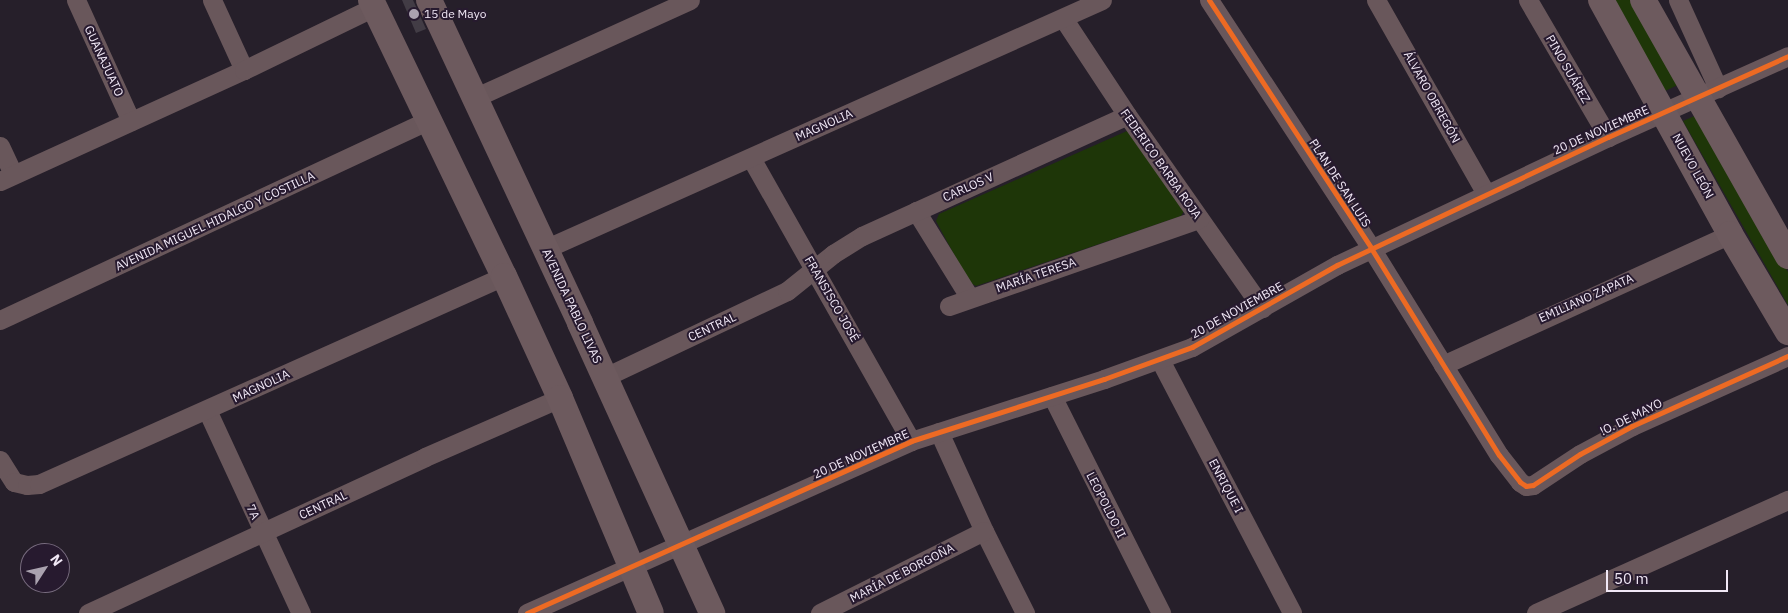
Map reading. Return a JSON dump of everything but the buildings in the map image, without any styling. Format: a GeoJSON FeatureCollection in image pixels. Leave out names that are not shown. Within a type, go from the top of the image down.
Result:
{"type":"FeatureCollection","features":[{"type":"Feature","properties":{"kind":"main road","name":"AVENIDA PABLO LIVAS"},"geometry":{"type":"LineString","coordinates":[[429,0],[605,377],[712,613]]}},
{"type":"Feature","properties":{"kind":"main road","name":"NUEVO LEÓN"},"geometry":{"type":"LineString","coordinates":[[1600,0],[1730,234],[1788,332]]}},
{"type":"Feature","properties":{"kind":"main road"},"geometry":{"type":"LineString","coordinates":[[1643,0],[1707,92],[1788,256]]}},
{"type":"Feature","properties":{"kind":"main road"},"geometry":{"type":"LineString","coordinates":[[373,4],[504,276],[560,398],[651,613]]}},
{"type":"Feature","properties":{"kind":"street","name":"GUANAJUATO"},"geometry":{"type":"LineString","coordinates":[[76,0],[132,121]]}},
{"type":"Feature","properties":{"kind":"street"},"geometry":{"type":"LineString","coordinates":[[212,0],[244,70]]}},
{"type":"Feature","properties":{"kind":"street"},"geometry":{"type":"LineString","coordinates":[[474,98],[690,0]]}},
{"type":"Feature","properties":{"kind":"street","name":"MAGNOLIA"},"geometry":{"type":"LineString","coordinates":[[545,249],[1102,0]]}},
{"type":"Feature","properties":{"kind":"street","name":"PLAN DE SAN LUIS"},"geometry":{"type":"LineString","coordinates":[[1209,0],[1371,248],[1499,455]]}},
{"type":"Feature","properties":{"kind":"street","name":"ÁLVARO OBREGÓN"},"geometry":{"type":"LineString","coordinates":[[1376,0],[1486,194]]}},
{"type":"Feature","properties":{"kind":"street","name":"PINO SUÁREZ"},"geometry":{"type":"LineString","coordinates":[[1528,0],[1608,137]]}},
{"type":"Feature","properties":{"kind":"street"},"geometry":{"type":"LineString","coordinates":[[1678,0],[1707,92]]}},
{"type":"Feature","properties":{"kind":"street"},"geometry":{"type":"LineString","coordinates":[[0,146],[6,178],[244,70],[373,4]]}},
{"type":"Feature","properties":{"kind":"street","name":"FEDERICO BARBA ROJA"},"geometry":{"type":"LineString","coordinates":[[1063,18],[1127,115],[1262,308]]}},
{"type":"Feature","properties":{"kind":"street","name":"20 DE NOVIEMBRE"},"geometry":{"type":"LineString","coordinates":[[527,613],[911,442],[1160,360],[1192,347],[1337,265],[1371,248],[1608,137],[1788,56]]}},
{"type":"Feature","properties":{"kind":"street","name":"CARLOS V"},"geometry":{"type":"LineString","coordinates":[[815,270],[833,254],[862,236],[1127,115]]}},
{"type":"Feature","properties":{"kind":"street","name":"AVENIDA MIGUEL HIDALGO Y COSTILLA"},"geometry":{"type":"LineString","coordinates":[[0,320],[429,120]]}},
{"type":"Feature","properties":{"kind":"street","name":"FRANSISCO JOSÉ"},"geometry":{"type":"LineString","coordinates":[[751,158],[911,442]]}},
{"type":"Feature","properties":{"kind":"street"},"geometry":{"type":"LineString","coordinates":[[916,211],[970,298]]}},
{"type":"Feature","properties":{"kind":"street","name":"MARÍA TERESA"},"geometry":{"type":"LineString","coordinates":[[948,306],[1199,219]]}},
{"type":"Feature","properties":{"kind":"street","name":"EMILIANO ZAPATA"},"geometry":{"type":"LineString","coordinates":[[1444,365],[1730,234]]}},
{"type":"Feature","properties":{"kind":"street","name":"CENTRAL"},"geometry":{"type":"LineString","coordinates":[[605,377],[787,291],[815,270]]}},
{"type":"Feature","properties":{"kind":"street","name":"MAGNOLIA"},"geometry":{"type":"LineString","coordinates":[[0,460],[14,482],[27,485],[39,484],[504,276]]}},
{"type":"Feature","properties":{"kind":"street","name":"!O. DE MAYO"},"geometry":{"type":"LineString","coordinates":[[1499,455],[1520,482],[1526,486],[1534,485],[1580,454],[1632,426],[1788,356]]}},
{"type":"Feature","properties":{"kind":"street","name":"ENRIQUE I"},"geometry":{"type":"LineString","coordinates":[[1160,360],[1292,613]]}},
{"type":"Feature","properties":{"kind":"street","name":"LEOPOLDO II"},"geometry":{"type":"LineString","coordinates":[[1052,396],[1161,613]]}},
{"type":"Feature","properties":{"kind":"street","name":"CENTRAL"},"geometry":{"type":"LineString","coordinates":[[88,613],[560,398]]}},
{"type":"Feature","properties":{"kind":"street","name":"7A"},"geometry":{"type":"LineString","coordinates":[[207,410],[262,533],[301,613]]}},
{"type":"Feature","properties":{"kind":"street"},"geometry":{"type":"LineString","coordinates":[[939,432],[984,531],[1025,613]]}},
{"type":"Feature","properties":{"kind":"street"},"geometry":{"type":"LineString","coordinates":[[1536,613],[1788,500]]}},
{"type":"Feature","properties":{"kind":"street","name":"MARÍA DE BORGOÑA"},"geometry":{"type":"LineString","coordinates":[[820,613],[984,531]]}},
{"type":"Feature","properties":{"kind":"green space"},"geometry":{"type":"Polygon","coordinates":[[[1613,0],[1631,0],[1680,84],[1665,91],[1613,0]]]}},
{"type":"Feature","properties":{"kind":"green space"},"geometry":{"type":"Polygon","coordinates":[[[1699,114],[1788,272],[1788,305],[1683,121],[1699,114]]]}},
{"type":"Feature","properties":{"kind":"green space"},"geometry":{"type":"Polygon","coordinates":[[[1127,131],[1187,206],[1181,216],[976,286],[969,282],[936,221],[939,214],[1127,131]]]}},
{"type":"Feature","properties":{"kind":"cycle path"},"geometry":{"type":"LineString","coordinates":[[1209,0],[1371,248],[1499,455],[1520,482],[1526,486],[1533,485],[1580,454],[1632,426],[1788,356]]}},
{"type":"Feature","properties":{"kind":"cycle path"},"geometry":{"type":"LineString","coordinates":[[527,613],[911,441],[1104,379],[1192,347],[1337,265],[1608,137],[1788,56]]}},
{"type":"Feature","properties":{"kind":"place","name":"15 de Mayo"},"geometry":{"type":"Point","coordinates":[414,14]}}]}
